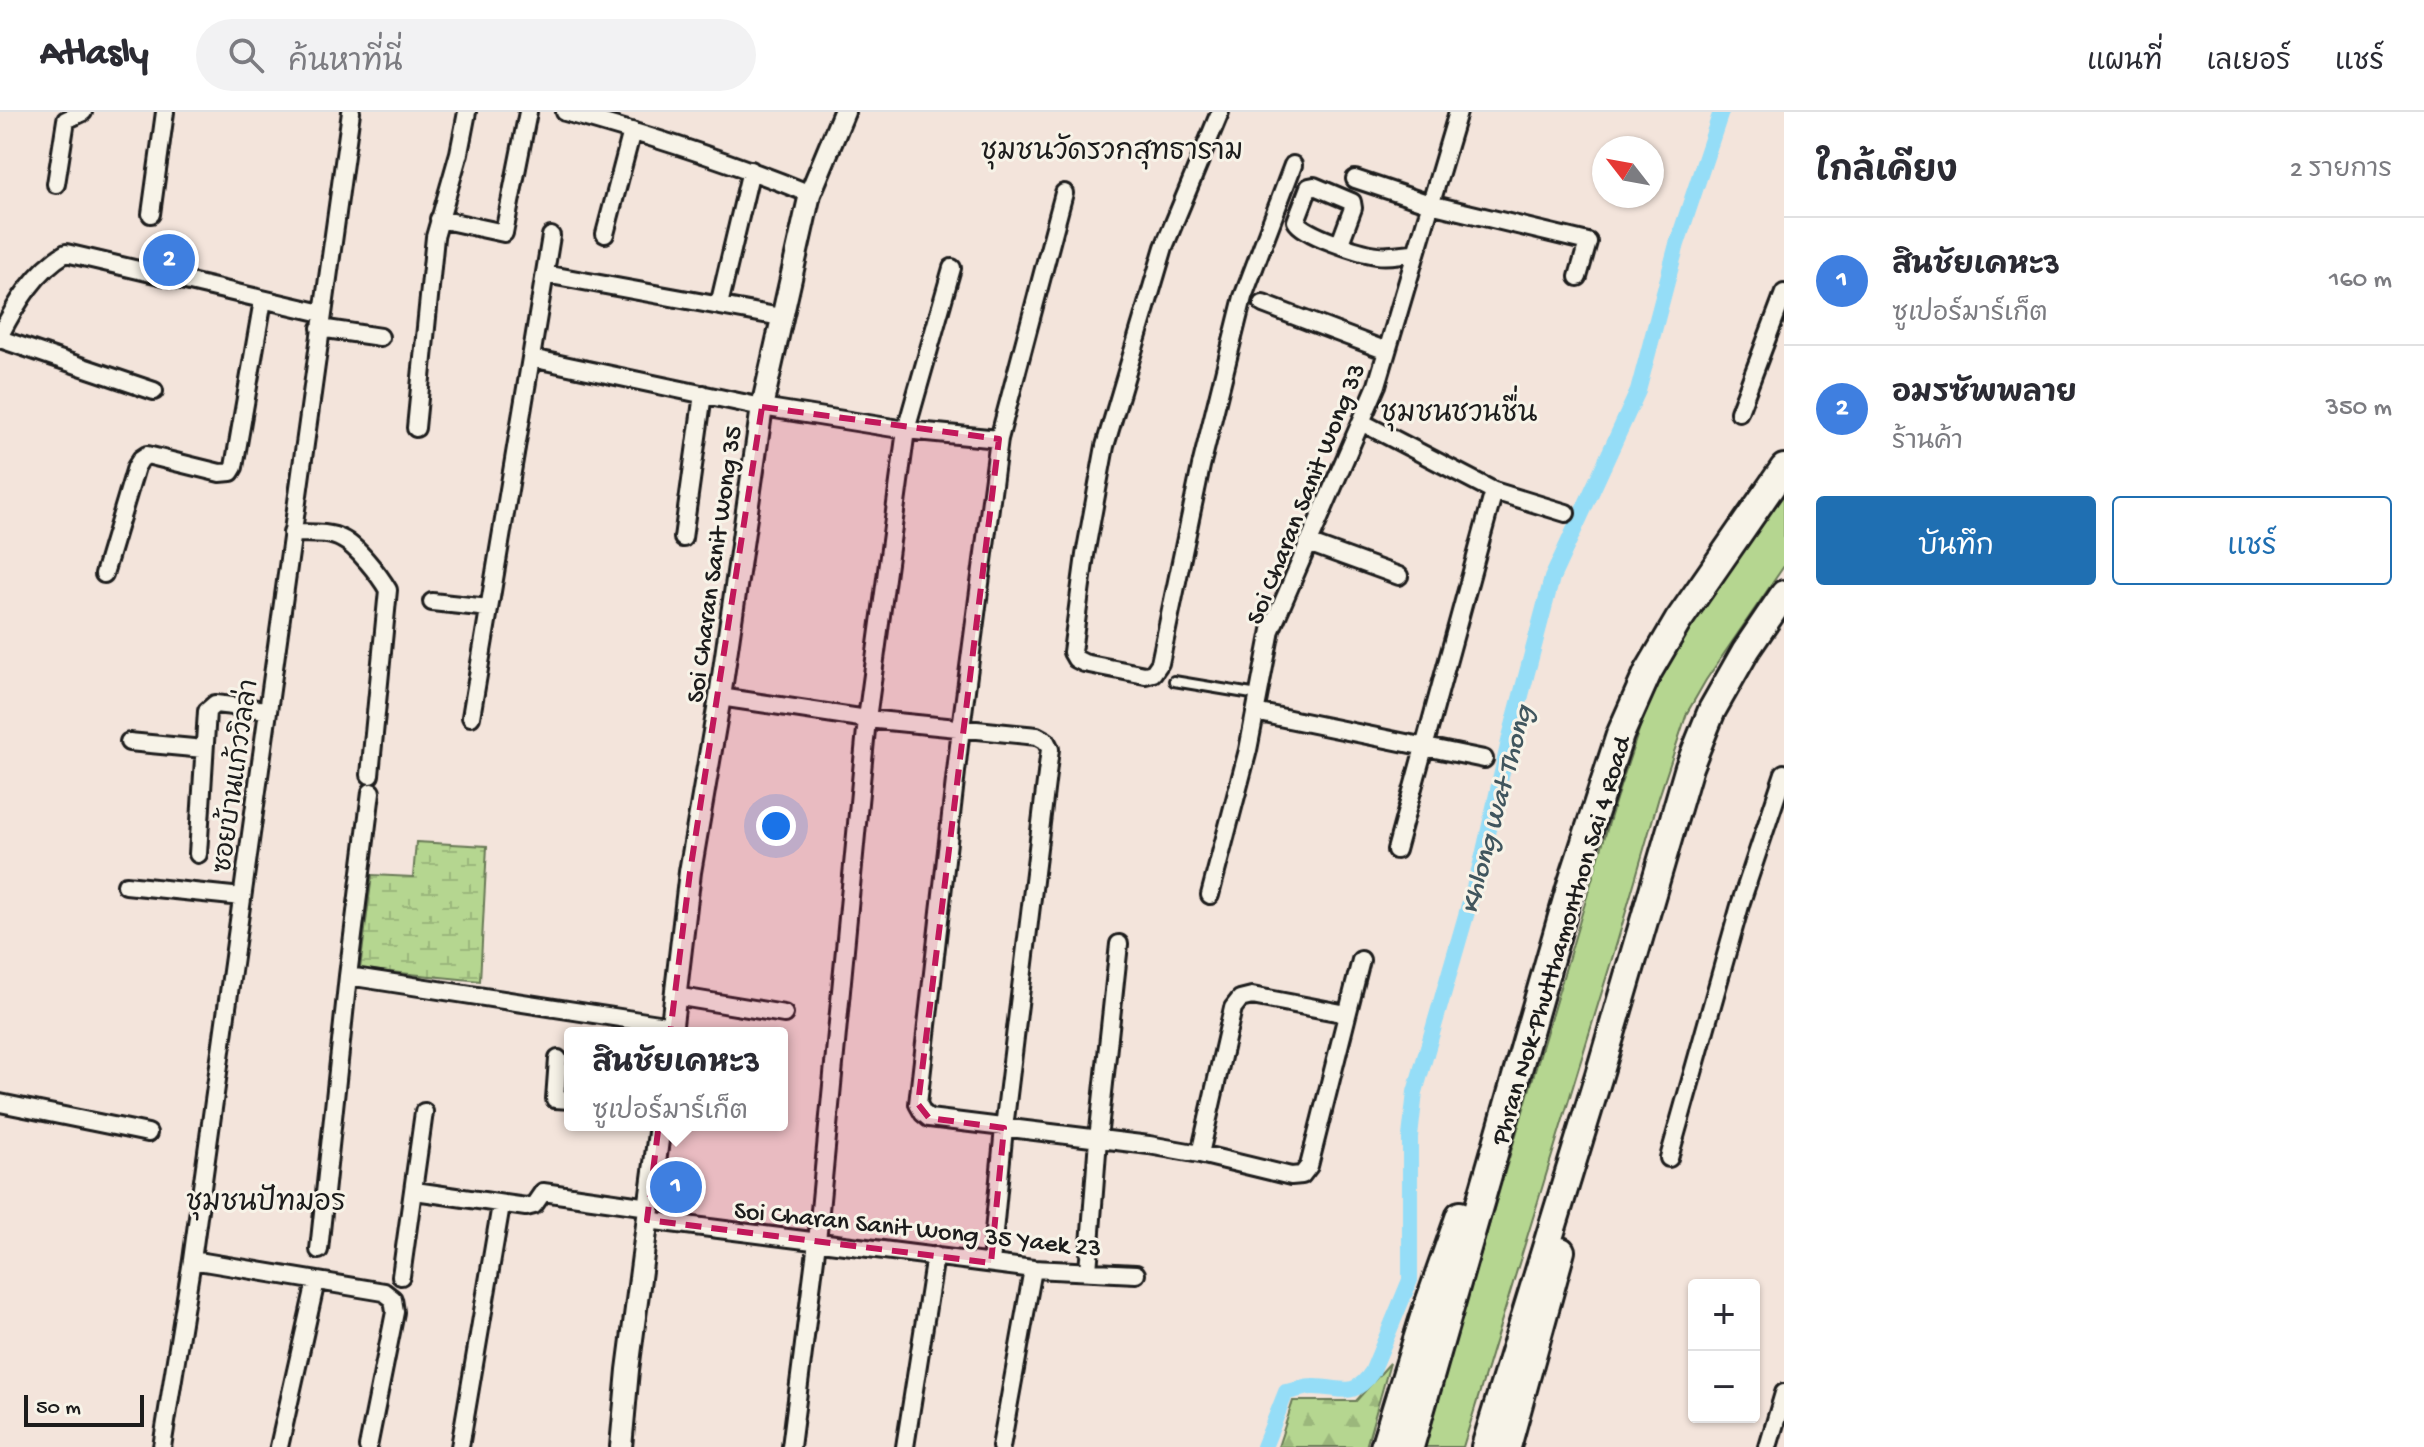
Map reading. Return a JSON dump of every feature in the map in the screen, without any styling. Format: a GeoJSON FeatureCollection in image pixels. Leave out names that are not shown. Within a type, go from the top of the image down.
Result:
{"type":"FeatureCollection","features":[{"type":"Feature","properties":{"kind":"main road","name":"Phran Nok-Phutthamonthon Sai 4 Road"},"geometry":{"type":"LineString","coordinates":[[1410,1447],[1522,1050],[1620,735],[1648,672],[1717,562],[1784,468]]}},
{"type":"Feature","properties":{"kind":"main road"},"geometry":{"type":"LineString","coordinates":[[1485,1447],[1689,767],[1719,698],[1746,650],[1784,594]]}},
{"type":"Feature","properties":{"kind":"main road"},"geometry":{"type":"LineString","coordinates":[[1384,1447],[1441,1266],[1522,1050]]}},
{"type":"Feature","properties":{"kind":"main road"},"geometry":{"type":"LineString","coordinates":[[1507,1447],[1555,1275],[1599,1075]]}},
{"type":"Feature","properties":{"kind":"street"},"geometry":{"type":"LineString","coordinates":[[56,184],[66,120],[83,112]]}},
{"type":"Feature","properties":{"kind":"street"},"geometry":{"type":"LineString","coordinates":[[151,214],[165,112]]}},
{"type":"Feature","properties":{"kind":"street","name":"ซอยบ้านแก้ววิลล่า"},"geometry":{"type":"LineString","coordinates":[[162,1447],[192,1260],[351,112]]}},
{"type":"Feature","properties":{"kind":"street"},"geometry":{"type":"LineString","coordinates":[[416,428],[425,323],[439,219],[459,153],[467,112]]}},
{"type":"Feature","properties":{"kind":"street"},"geometry":{"type":"LineString","coordinates":[[439,219],[504,233],[528,112]]}},
{"type":"Feature","properties":{"kind":"street"},"geometry":{"type":"LineString","coordinates":[[565,112],[751,170],[810,194]]}},
{"type":"Feature","properties":{"kind":"street","name":"Soi Charan Sanit Wong 35"},"geometry":{"type":"LineString","coordinates":[[671,1027],[690,872],[720,697],[762,407],[810,194],[844,112]]}},
{"type":"Feature","properties":{"kind":"street"},"geometry":{"type":"LineString","coordinates":[[1220,112],[1164,247],[1105,446],[1085,555],[1072,652],[1076,659],[1084,663],[1145,675],[1153,673],[1160,663],[1201,466],[1243,297],[1293,165]]}},
{"type":"Feature","properties":{"kind":"street","name":"Soi Charan Sanit Wong 33"},"geometry":{"type":"LineString","coordinates":[[1210,895],[1259,695],[1271,630],[1377,385],[1458,112]]}},
{"type":"Feature","properties":{"kind":"street"},"geometry":{"type":"LineString","coordinates":[[605,234],[632,131]]}},
{"type":"Feature","properties":{"kind":"street"},"geometry":{"type":"LineString","coordinates":[[719,305],[751,170]]}},
{"type":"Feature","properties":{"kind":"street"},"geometry":{"type":"LineString","coordinates":[[1355,179],[1430,204],[1588,242],[1578,277]]}},
{"type":"Feature","properties":{"kind":"street"},"geometry":{"type":"LineString","coordinates":[[1064,193],[999,439],[961,728],[918,1104],[929,1118],[1200,1154],[1291,1176],[1302,1175],[1309,1166],[1361,960]]}},
{"type":"Feature","properties":{"kind":"street"},"geometry":{"type":"LineString","coordinates":[[471,717],[551,236]]}},
{"type":"Feature","properties":{"kind":"street"},"geometry":{"type":"LineString","coordinates":[[1340,243],[1376,255],[1416,253]]}},
{"type":"Feature","properties":{"kind":"street"},"geometry":{"type":"LineString","coordinates":[[154,391],[0,337],[11,312],[53,261],[66,253],[263,300],[321,321],[380,337]]}},
{"type":"Feature","properties":{"kind":"street"},"geometry":{"type":"LineString","coordinates":[[791,1447],[817,1242],[867,719],[906,430],[952,268]]}},
{"type":"Feature","properties":{"kind":"street"},"geometry":{"type":"LineString","coordinates":[[545,274],[781,317]]}},
{"type":"Feature","properties":{"kind":"street"},"geometry":{"type":"LineString","coordinates":[[1739,412],[1784,293]]}},
{"type":"Feature","properties":{"kind":"street"},"geometry":{"type":"LineString","coordinates":[[104,574],[141,459],[147,455],[220,473],[231,472],[234,467],[263,300]]}},
{"type":"Feature","properties":{"kind":"street"},"geometry":{"type":"LineString","coordinates":[[1263,304],[1387,351]]}},
{"type":"Feature","properties":{"kind":"street"},"geometry":{"type":"LineString","coordinates":[[531,358],[762,407],[906,430],[999,439]]}},
{"type":"Feature","properties":{"kind":"street"},"geometry":{"type":"LineString","coordinates":[[683,538],[703,394]]}},
{"type":"Feature","properties":{"kind":"street"},"geometry":{"type":"LineString","coordinates":[[1361,422],[1494,491],[1566,513]]}},
{"type":"Feature","properties":{"kind":"street"},"geometry":{"type":"LineString","coordinates":[[1396,850],[1494,491]]}},
{"type":"Feature","properties":{"kind":"street"},"geometry":{"type":"LineString","coordinates":[[292,533],[332,535],[343,539],[382,578],[388,590],[370,775]]}},
{"type":"Feature","properties":{"kind":"street"},"geometry":{"type":"LineString","coordinates":[[1308,543],[1399,576]]}},
{"type":"Feature","properties":{"kind":"street"},"geometry":{"type":"LineString","coordinates":[[432,602],[489,608]]}},
{"type":"Feature","properties":{"kind":"street"},"geometry":{"type":"LineString","coordinates":[[720,697],[867,719],[1037,736],[1046,741],[1050,749],[1004,1128],[991,1263]]}},
{"type":"Feature","properties":{"kind":"street"},"geometry":{"type":"LineString","coordinates":[[198,854],[207,711],[211,706],[267,710]]}},
{"type":"Feature","properties":{"kind":"street"},"geometry":{"type":"LineString","coordinates":[[1255,712],[1484,759]]}},
{"type":"Feature","properties":{"kind":"street"},"geometry":{"type":"LineString","coordinates":[[129,742],[204,749]]}},
{"type":"Feature","properties":{"kind":"street"},"geometry":{"type":"LineString","coordinates":[[1669,1158],[1741,902],[1784,773]]}},
{"type":"Feature","properties":{"kind":"street"},"geometry":{"type":"LineString","coordinates":[[319,1250],[371,792]]}},
{"type":"Feature","properties":{"kind":"street"},"geometry":{"type":"LineString","coordinates":[[126,885],[242,897]]}},
{"type":"Feature","properties":{"kind":"street"},"geometry":{"type":"LineString","coordinates":[[1088,1271],[1098,1139],[1119,944]]}},
{"type":"Feature","properties":{"kind":"street"},"geometry":{"type":"LineString","coordinates":[[348,976],[659,1027]]}},
{"type":"Feature","properties":{"kind":"street"},"geometry":{"type":"LineString","coordinates":[[675,996],[784,1014]]}},
{"type":"Feature","properties":{"kind":"street"},"geometry":{"type":"LineString","coordinates":[[1200,1154],[1233,1008],[1240,999],[1252,996],[1347,1014]]}},
{"type":"Feature","properties":{"kind":"street"},"geometry":{"type":"LineString","coordinates":[[558,1059],[555,1099],[564,1100]]}},
{"type":"Feature","properties":{"kind":"street"},"geometry":{"type":"LineString","coordinates":[[0,1103],[148,1133]]}},
{"type":"Feature","properties":{"kind":"street"},"geometry":{"type":"LineString","coordinates":[[401,1276],[424,1112]]}},
{"type":"Feature","properties":{"kind":"street"},"geometry":{"type":"LineString","coordinates":[[621,1447],[659,1131]]}},
{"type":"Feature","properties":{"kind":"street"},"geometry":{"type":"LineString","coordinates":[[415,1191],[501,1205],[460,1447]]}},
{"type":"Feature","properties":{"kind":"street","name":"Soi Charan Sanit Wong 35 Yaek 23"},"geometry":{"type":"LineString","coordinates":[[501,1205],[531,1207],[543,1192],[817,1242],[1033,1269],[1136,1274]]}},
{"type":"Feature","properties":{"kind":"street"},"geometry":{"type":"LineString","coordinates":[[905,1447],[935,1256]]}},
{"type":"Feature","properties":{"kind":"street"},"geometry":{"type":"LineString","coordinates":[[192,1260],[384,1292],[393,1299],[395,1312],[368,1447]]}},
{"type":"Feature","properties":{"kind":"street"},"geometry":{"type":"LineString","coordinates":[[1001,1447],[1033,1269]]}},
{"type":"Feature","properties":{"kind":"street"},"geometry":{"type":"LineString","coordinates":[[279,1447],[316,1281]]}},
{"type":"Feature","properties":{"kind":"street"},"geometry":{"type":"LineString","coordinates":[[1768,1447],[1784,1393]]}},
{"type":"Feature","properties":{"kind":"lane"},"geometry":{"type":"LineString","coordinates":[[1174,681],[1259,695]]}},
{"type":"Feature","properties":{"kind":"highlighted area"},"geometry":{"type":"Polygon","coordinates":[[[762,407],[999,439],[918,1104],[929,1118],[1004,1128],[991,1263],[647,1220],[690,872],[762,407]]]}},
{"type":"Feature","properties":{"kind":"green space"},"geometry":{"type":"Polygon","coordinates":[[[1784,494],[1784,566],[1687,713],[1463,1447],[1423,1447],[1616,799],[1651,694],[1686,631],[1784,494]]]}},
{"type":"Feature","properties":{"kind":"green space"},"geometry":{"type":"Polygon","coordinates":[[[416,842],[487,846],[480,981],[360,969],[372,875],[413,877],[416,842]]]}},
{"type":"Feature","properties":{"kind":"green space"},"geometry":{"type":"Polygon","coordinates":[[[1390,1363],[1366,1447],[1278,1447],[1293,1401],[1356,1401],[1390,1363]]]}},
{"type":"Feature","properties":{"kind":"waterway","name":"Khlong Wat Thong"},"geometry":{"type":"LineString","coordinates":[[1264,1447],[1286,1392],[1312,1387],[1345,1390],[1365,1381],[1372,1372],[1410,1280],[1410,1137],[1415,1092],[1482,860],[1510,737],[1552,578],[1638,391],[1677,244],[1721,112]]}},
{"type":"Feature","properties":{"kind":"place","name":"อมรซัพพลาย"},"geometry":{"type":"Point","coordinates":[169,260]}},
{"type":"Feature","properties":{"kind":"place","name":"สินชัยเคหะ3"},"geometry":{"type":"Point","coordinates":[676,1187]}},
{"type":"Feature","properties":{"kind":"district","name":"ชุมชนวัดรวกสุทธาราม"},"geometry":{"type":"Point","coordinates":[1112,149]}},
{"type":"Feature","properties":{"kind":"district","name":"ชุมชนชวนชื่น"},"geometry":{"type":"Point","coordinates":[1459,411]}},
{"type":"Feature","properties":{"kind":"district","name":"ชุมชนปัทมอร"},"geometry":{"type":"Point","coordinates":[266,1200]}}]}
